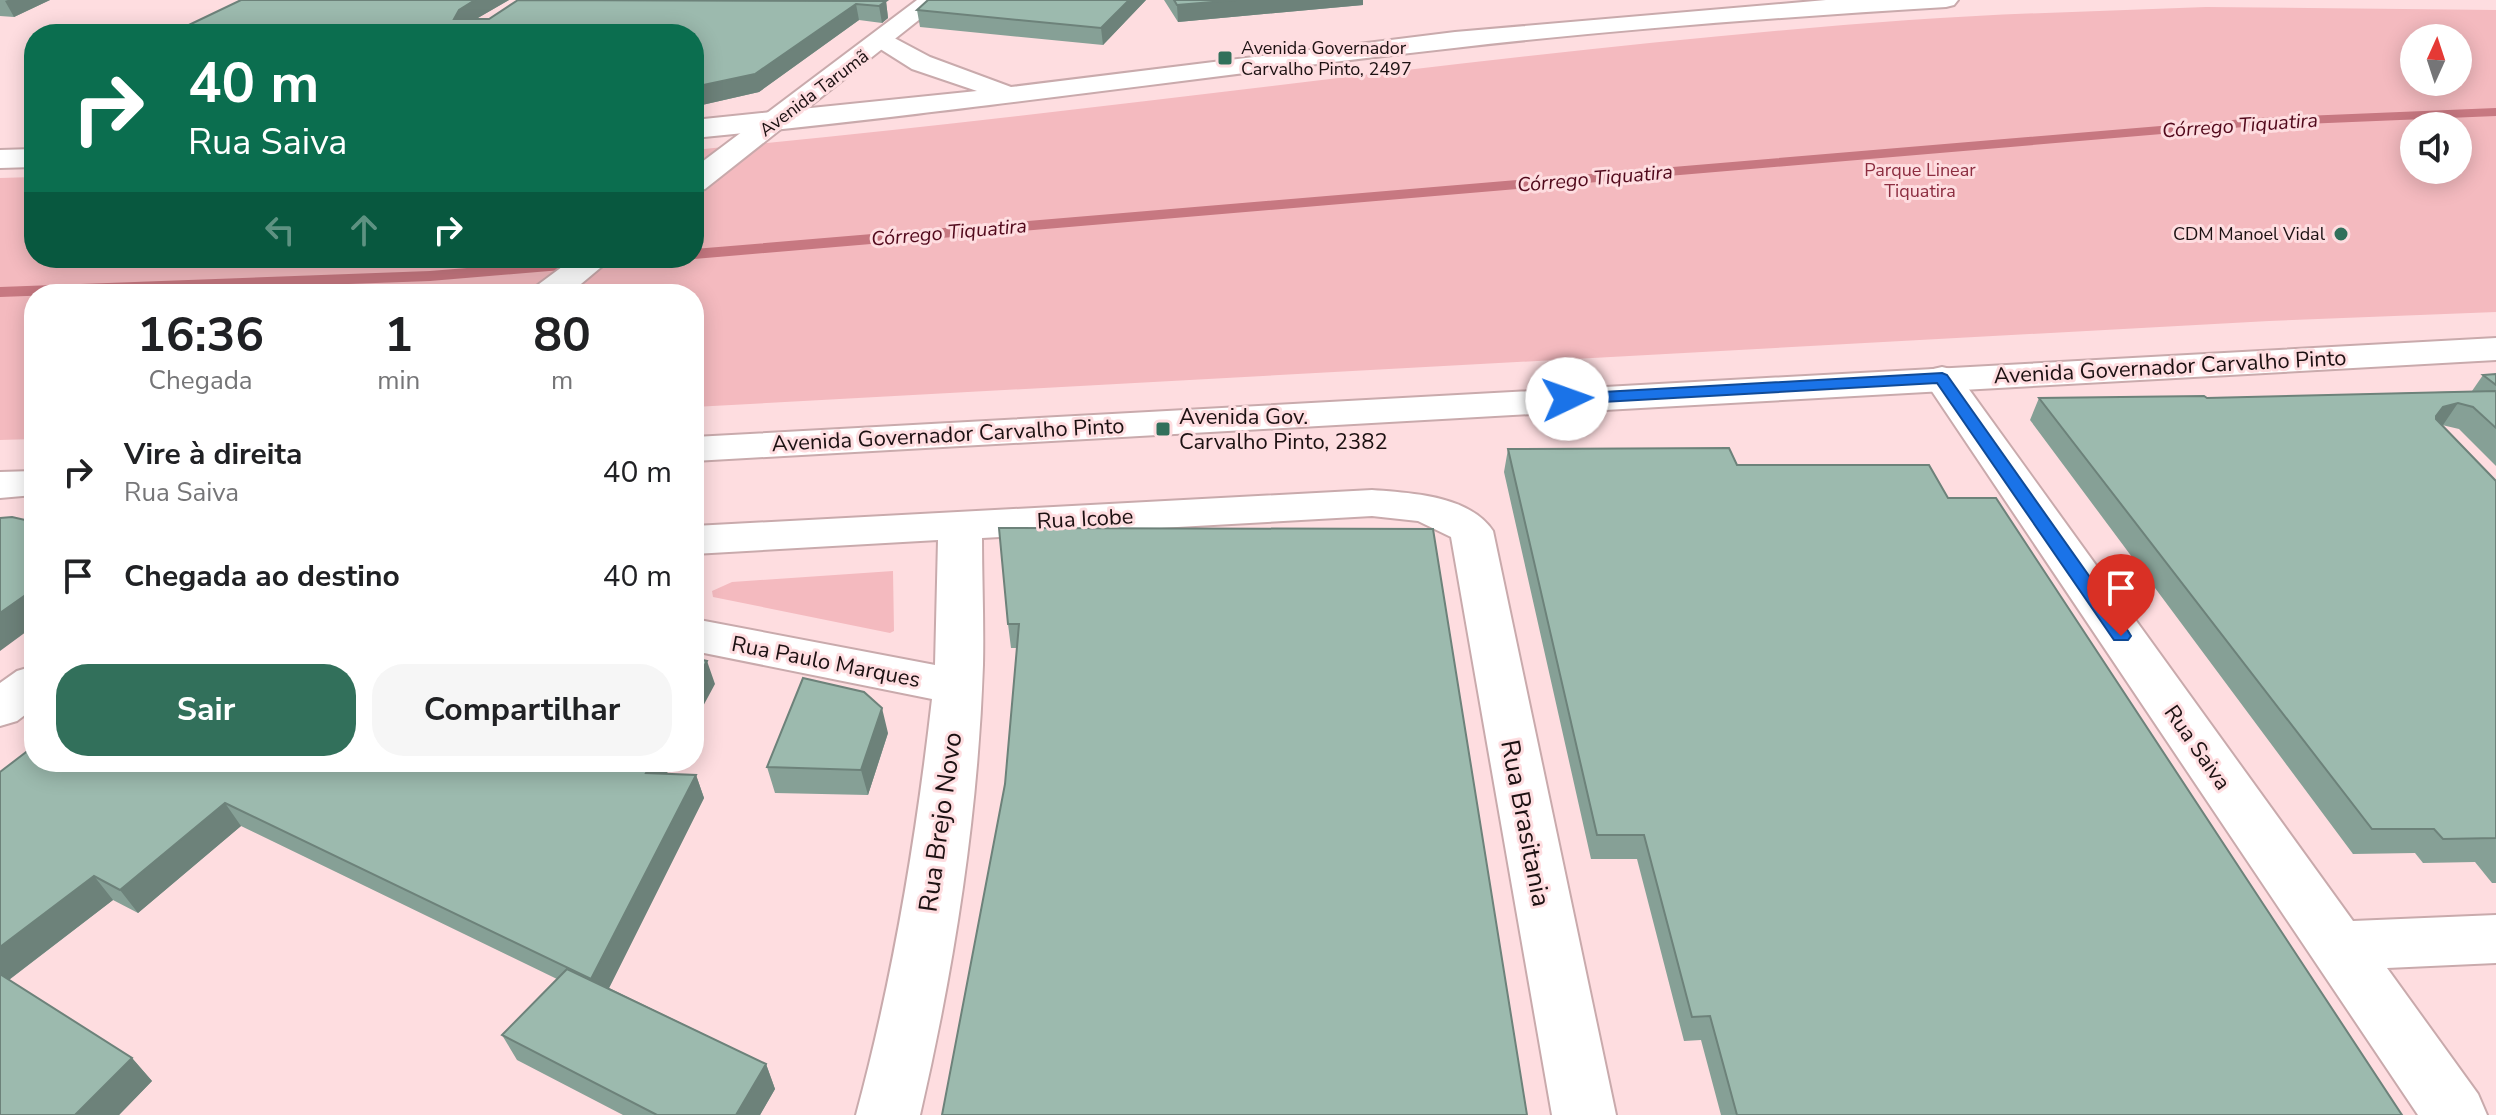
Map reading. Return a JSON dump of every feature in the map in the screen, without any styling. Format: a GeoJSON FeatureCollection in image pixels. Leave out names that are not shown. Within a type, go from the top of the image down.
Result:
{"type":"FeatureCollection","features":[{"type":"Feature","properties":{"kind":"main road"},"geometry":{"type":"LineString","coordinates":[[704,128],[1614,23],[1946,0]]}},
{"type":"Feature","properties":{"kind":"main road"},"geometry":{"type":"LineString","coordinates":[[876,7],[927,4]]}},
{"type":"Feature","properties":{"kind":"main road","name":"Avenida Tarumã"},"geometry":{"type":"LineString","coordinates":[[704,176],[927,4]]}},
{"type":"Feature","properties":{"kind":"main road"},"geometry":{"type":"LineString","coordinates":[[883,40],[921,63],[1014,94]]}},
{"type":"Feature","properties":{"kind":"main road"},"geometry":{"type":"LineString","coordinates":[[0,159],[24,158]]}},
{"type":"Feature","properties":{"kind":"main road"},"geometry":{"type":"LineString","coordinates":[[560,284],[582,268]]}},
{"type":"Feature","properties":{"kind":"main road","name":"Avenida Governador Carvalho Pinto"},"geometry":{"type":"LineString","coordinates":[[704,448],[2496,349]]}},
{"type":"Feature","properties":{"kind":"main road","name":"Rua Saiva"},"geometry":{"type":"LineString","coordinates":[[1942,378],[2455,1115]]}},
{"type":"Feature","properties":{"kind":"main road"},"geometry":{"type":"LineString","coordinates":[[0,485],[24,484]]}},
{"type":"Feature","properties":{"kind":"main road","name":"Rua Icobe"},"geometry":{"type":"LineString","coordinates":[[704,539],[1372,503],[1416,506],[1446,513],[1471,531]]}},
{"type":"Feature","properties":{"kind":"main road","name":"Rua Brejo Novo"},"geometry":{"type":"LineString","coordinates":[[888,1115],[909,1035],[944,815],[957,687],[960,525]]}},
{"type":"Feature","properties":{"kind":"main road","name":"Rua Brasitania"},"geometry":{"type":"LineString","coordinates":[[1471,531],[1584,1115]]}},
{"type":"Feature","properties":{"kind":"main road","name":"Rua Paulo Marques"},"geometry":{"type":"LineString","coordinates":[[704,637],[957,687]]}},
{"type":"Feature","properties":{"kind":"main road"},"geometry":{"type":"LineString","coordinates":[[0,708],[24,690]]}},
{"type":"Feature","properties":{"kind":"main road"},"geometry":{"type":"LineString","coordinates":[[2336,946],[2496,939]]}},
{"type":"Feature","properties":{"kind":"green space","name":"Parque Linear Tiquatira"},"geometry":{"type":"Polygon","coordinates":[[[2206,7],[2496,10],[2496,312],[2269,321],[704,406],[704,284],[24,284],[24,439],[0,440],[0,178],[24,177],[24,268],[704,268],[704,149],[1605,48],[1946,18],[2206,7]]]}},
{"type":"Feature","properties":{"kind":"green space"},"geometry":{"type":"Polygon","coordinates":[[[893,571],[894,631],[890,633],[713,597],[712,591],[732,582],[893,571]]]}},
{"type":"Feature","properties":{"kind":"building"},"geometry":{"type":"Polygon","coordinates":[[[241,0],[475,0],[459,10],[454,19],[489,19],[518,0],[886,1],[879,6],[856,4],[755,74],[704,85],[704,24],[191,24],[241,0]]]}},
{"type":"Feature","properties":{"kind":"building"},"geometry":{"type":"Polygon","coordinates":[[[928,0],[1129,0],[1101,28],[917,10],[928,0]]]}},
{"type":"Feature","properties":{"kind":"building"},"geometry":{"type":"Polygon","coordinates":[[[1174,0],[1236,0],[1177,5],[1174,0]]]}},
{"type":"Feature","properties":{"kind":"building"},"geometry":{"type":"Polygon","coordinates":[[[2496,374],[2496,385],[2483,375],[2496,374]]]}},
{"type":"Feature","properties":{"kind":"building"},"geometry":{"type":"Polygon","coordinates":[[[2496,391],[2496,428],[2473,407],[2458,403],[2443,407],[2436,416],[2496,481],[2496,838],[2443,839],[2434,829],[2372,829],[2039,398],[2207,398],[2496,391]]]}},
{"type":"Feature","properties":{"kind":"building"},"geometry":{"type":"Polygon","coordinates":[[[1729,448],[1737,465],[1929,465],[1948,498],[1996,498],[2402,1115],[1737,1115],[1710,1016],[1692,1017],[1644,835],[1597,835],[1508,449],[1729,448]]]}},
{"type":"Feature","properties":{"kind":"building"},"geometry":{"type":"Polygon","coordinates":[[[0,518],[24,520],[24,596],[0,613],[0,518]]]}},
{"type":"Feature","properties":{"kind":"building"},"geometry":{"type":"Polygon","coordinates":[[[999,528],[1433,529],[1527,1115],[942,1115],[1005,784],[1019,624],[1008,624],[999,528]]]}},
{"type":"Feature","properties":{"kind":"building"},"geometry":{"type":"Polygon","coordinates":[[[803,678],[864,692],[882,708],[861,770],[767,767],[803,678]]]}},
{"type":"Feature","properties":{"kind":"building"},"geometry":{"type":"Polygon","coordinates":[[[24,754],[24,772],[647,772],[696,775],[591,979],[225,803],[120,890],[94,876],[0,947],[0,772],[24,754]]]}},
{"type":"Feature","properties":{"kind":"building"},"geometry":{"type":"Polygon","coordinates":[[[567,969],[766,1064],[736,1115],[657,1115],[502,1035],[567,969]]]}},
{"type":"Feature","properties":{"kind":"building"},"geometry":{"type":"Polygon","coordinates":[[[0,974],[132,1058],[75,1115],[0,1115],[0,974]]]}},
{"type":"Feature","properties":{"kind":"waterway","name":"Córrego Tiquatira"},"geometry":{"type":"LineString","coordinates":[[704,253],[2256,122],[2496,112]]}},
{"type":"Feature","properties":{"kind":"waterway","name":"Córrego Tiquatira"},"geometry":{"type":"LineString","coordinates":[[215,284],[430,276],[525,268]]}},
{"type":"Feature","properties":{"kind":"waterway","name":"Córrego Tiquatira"},"geometry":{"type":"LineString","coordinates":[[0,292],[24,291]]}},
{"type":"Feature","properties":{"kind":"place","name":"Avenida Governador Carvalho Pinto, 2497"},"geometry":{"type":"Point","coordinates":[1225,58]}},
{"type":"Feature","properties":{"kind":"place","name":"CDM Manoel Vidal"},"geometry":{"type":"Point","coordinates":[2341,234]}},
{"type":"Feature","properties":{"kind":"place","name":"Avenida Gov. Carvalho Pinto, 2382"},"geometry":{"type":"Point","coordinates":[1163,429]}},
{"type":"Feature","properties":{"kind":"route"},"geometry":{"type":"LineString","coordinates":[[1567,399],[1942,378],[2121,636]]}}]}
